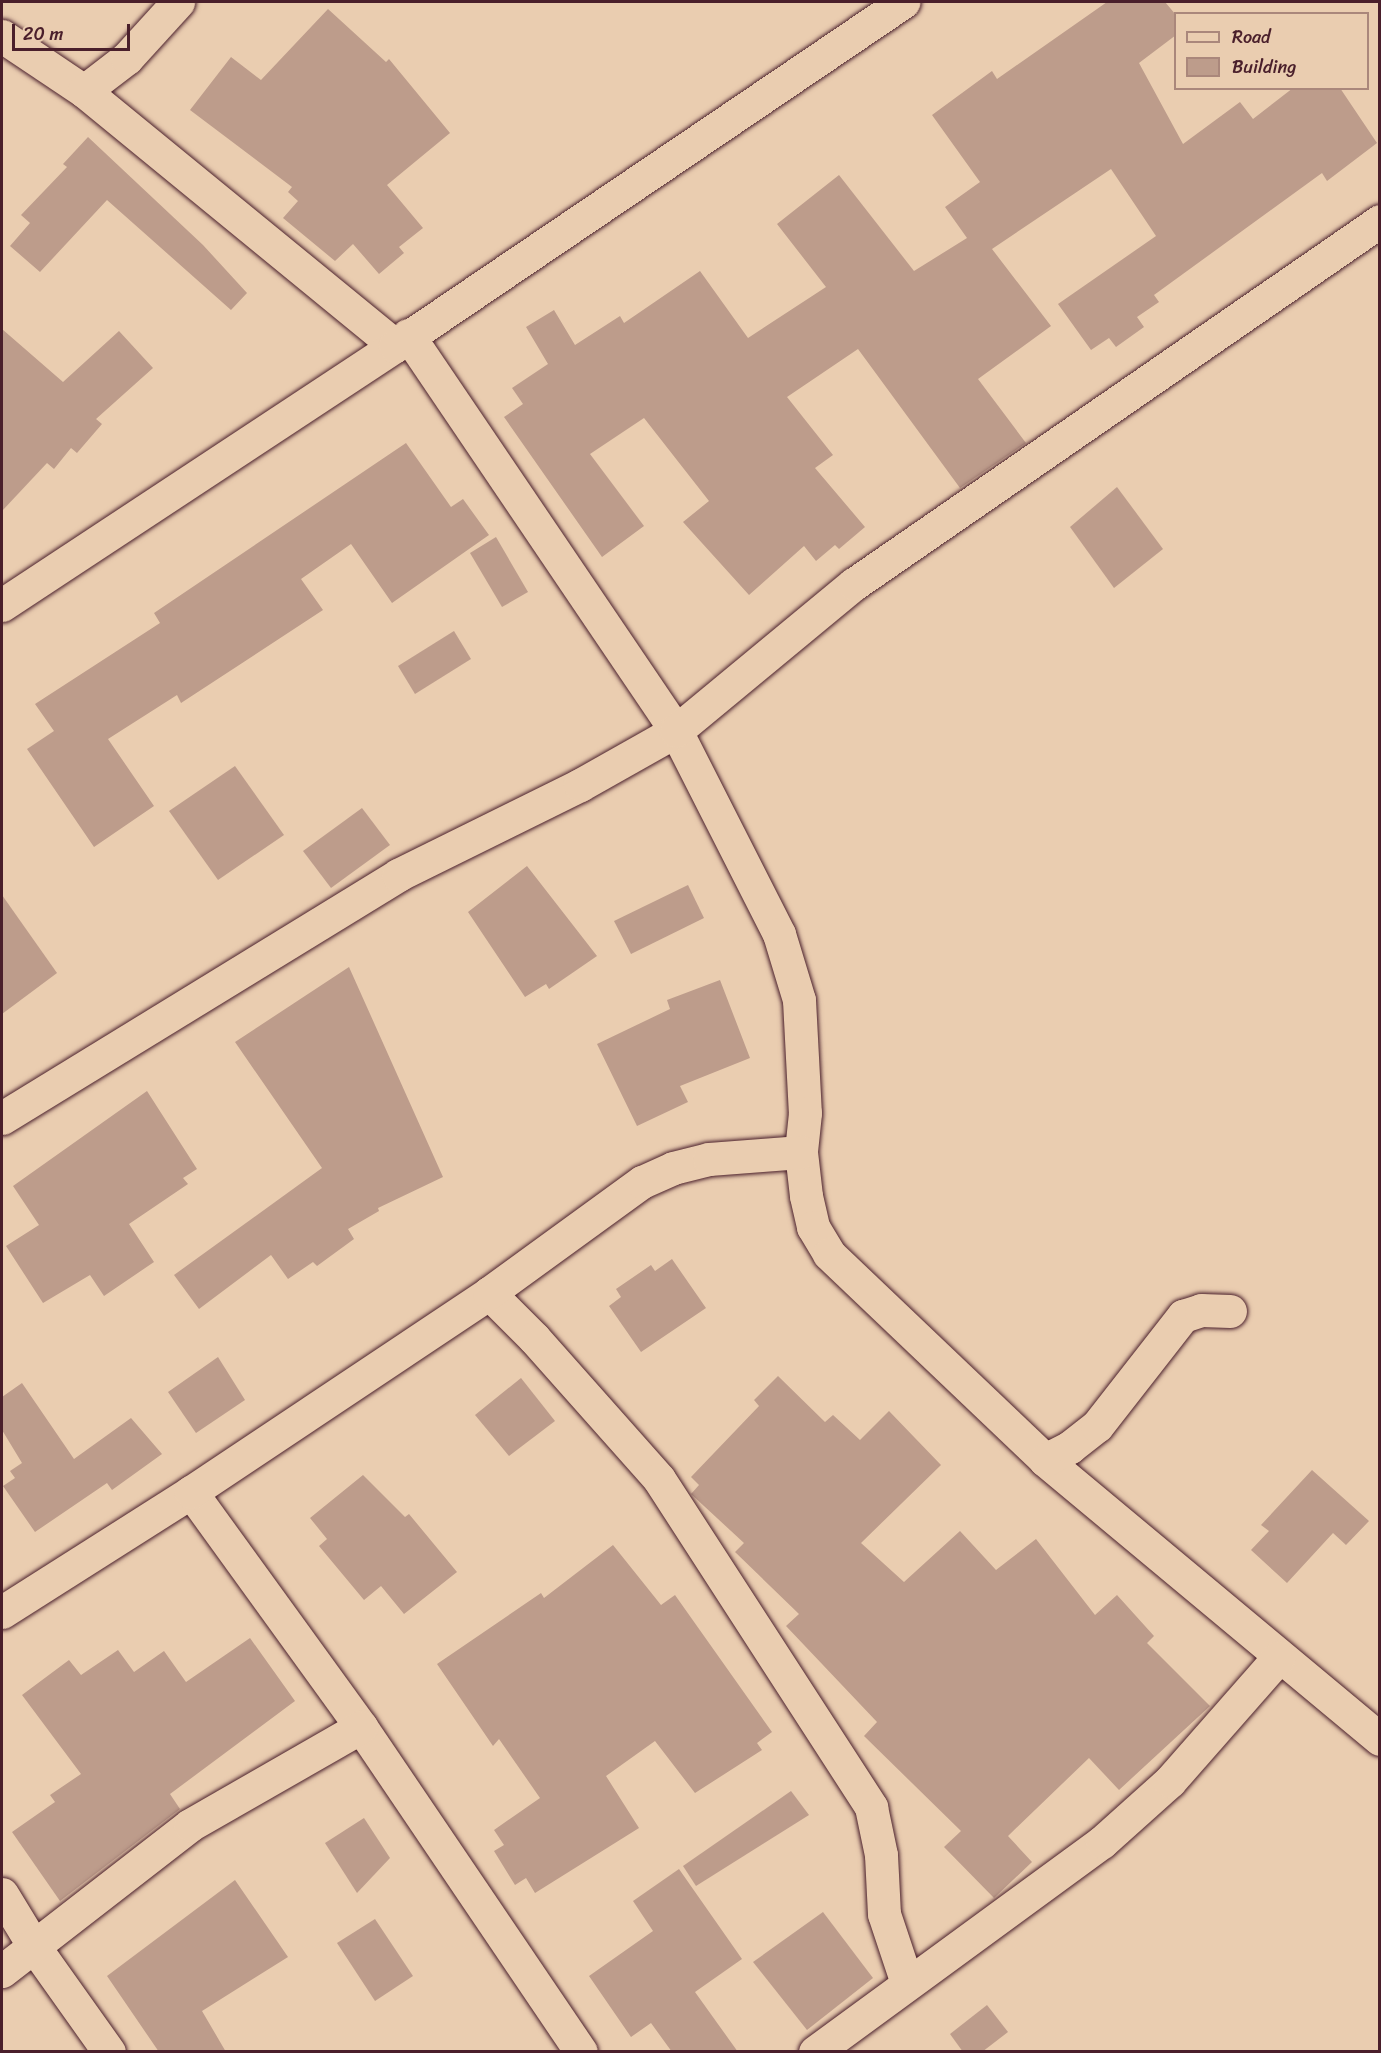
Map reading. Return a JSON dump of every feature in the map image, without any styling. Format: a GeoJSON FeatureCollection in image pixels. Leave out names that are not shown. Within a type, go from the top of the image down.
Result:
{"type":"FeatureCollection","features":[{"type":"Feature","properties":{"kind":"street"},"geometry":{"type":"LineString","coordinates":[[84,91],[128,58],[178,2]]}},
{"type":"Feature","properties":{"kind":"street"},"geometry":{"type":"LineString","coordinates":[[2,605],[402,340],[903,2]]}},
{"type":"Feature","properties":{"kind":"street"},"geometry":{"type":"LineString","coordinates":[[2,36],[84,91],[402,340],[676,730],[779,934],[799,1000],[805,1113],[801,1152],[813,1227],[829,1254],[1045,1460],[1278,1658],[1380,1739]]}},
{"type":"Feature","properties":{"kind":"street"},"geometry":{"type":"LineString","coordinates":[[2,1118],[398,875],[580,785],[676,730],[889,558],[1085,427],[1380,221]]}},
{"type":"Feature","properties":{"kind":"street"},"geometry":{"type":"LineString","coordinates":[[2,1612],[191,1492],[489,1293],[614,1201],[673,1167],[709,1159],[801,1152]]}},
{"type":"Feature","properties":{"kind":"street"},"geometry":{"type":"LineString","coordinates":[[489,1293],[534,1338],[659,1479],[871,1807],[880,1855],[885,1914],[907,1983]]}},
{"type":"Feature","properties":{"kind":"street"},"geometry":{"type":"LineString","coordinates":[[1045,1460],[1070,1447],[1097,1426],[1183,1316],[1201,1310],[1230,1311]]}},
{"type":"Feature","properties":{"kind":"street"},"geometry":{"type":"LineString","coordinates":[[191,1492],[361,1727],[581,2052]]}},
{"type":"Feature","properties":{"kind":"street"},"geometry":{"type":"LineString","coordinates":[[815,2052],[1102,1842],[1170,1781],[1278,1658]]}},
{"type":"Feature","properties":{"kind":"street"},"geometry":{"type":"LineString","coordinates":[[2,1971],[190,1825],[361,1727]]}},
{"type":"Feature","properties":{"kind":"street"},"geometry":{"type":"LineString","coordinates":[[2,1894],[33,1945],[109,2052]]}},
{"type":"Feature","properties":{"kind":"building"},"geometry":{"type":"Polygon","coordinates":[[[1107,2],[1165,2],[1174,13],[1174,37],[1139,63],[1183,144],[1240,102],[1253,119],[1290,90],[1341,90],[1377,143],[1327,181],[1322,173],[1154,295],[1159,302],[1137,317],[1144,327],[1116,347],[1109,338],[1091,350],[1058,304],[1156,236],[1111,169],[992,249],[1051,326],[978,379],[1026,443],[960,488],[858,349],[787,397],[833,455],[815,468],[865,527],[839,549],[835,545],[816,561],[804,546],[749,595],[683,522],[709,501],[644,418],[590,454],[644,526],[602,557],[504,417],[523,404],[512,388],[548,364],[526,327],[554,310],[575,345],[620,316],[624,323],[700,271],[748,338],[826,287],[777,224],[839,175],[914,271],[967,238],[945,207],[980,182],[932,115],[992,71],[997,79],[1107,2]]]}},
{"type":"Feature","properties":{"kind":"building"},"geometry":{"type":"Polygon","coordinates":[[[328,9],[386,62],[389,59],[450,133],[387,185],[423,228],[399,247],[404,253],[379,274],[353,244],[335,261],[283,218],[298,201],[288,192],[292,187],[190,110],[231,57],[261,80],[328,9]]]}},
{"type":"Feature","properties":{"kind":"building"},"geometry":{"type":"Polygon","coordinates":[[[88,137],[203,245],[247,293],[231,310],[107,200],[40,272],[10,246],[30,223],[21,215],[67,167],[63,164],[88,137]]]}},
{"type":"Feature","properties":{"kind":"building"},"geometry":{"type":"Polygon","coordinates":[[[2,329],[63,382],[119,331],[153,368],[96,419],[102,424],[77,453],[71,448],[54,469],[47,463],[2,511],[2,329]]]}},
{"type":"Feature","properties":{"kind":"building"},"geometry":{"type":"Polygon","coordinates":[[[406,443],[451,507],[463,499],[489,535],[392,603],[351,544],[301,579],[323,610],[181,703],[177,695],[108,739],[154,806],[94,847],[27,749],[54,731],[35,704],[160,623],[154,613],[406,443]]]}},
{"type":"Feature","properties":{"kind":"building"},"geometry":{"type":"Polygon","coordinates":[[[1117,487],[1163,549],[1114,588],[1070,527],[1117,487]]]}},
{"type":"Feature","properties":{"kind":"building"},"geometry":{"type":"Polygon","coordinates":[[[496,537],[528,592],[502,607],[470,553],[496,537]]]}},
{"type":"Feature","properties":{"kind":"building"},"geometry":{"type":"Polygon","coordinates":[[[454,631],[471,659],[415,694],[398,666],[454,631]]]}},
{"type":"Feature","properties":{"kind":"building"},"geometry":{"type":"Polygon","coordinates":[[[235,766],[284,835],[218,880],[169,811],[235,766]]]}},
{"type":"Feature","properties":{"kind":"building"},"geometry":{"type":"Polygon","coordinates":[[[362,808],[390,845],[331,888],[303,851],[362,808]]]}},
{"type":"Feature","properties":{"kind":"building"},"geometry":{"type":"Polygon","coordinates":[[[527,866],[597,956],[549,989],[546,984],[525,997],[468,912],[527,866]]]}},
{"type":"Feature","properties":{"kind":"building"},"geometry":{"type":"Polygon","coordinates":[[[688,885],[704,918],[631,954],[614,921],[688,885]]]}},
{"type":"Feature","properties":{"kind":"building"},"geometry":{"type":"Polygon","coordinates":[[[2,895],[57,973],[2,1014],[2,895]]]}},
{"type":"Feature","properties":{"kind":"building"},"geometry":{"type":"Polygon","coordinates":[[[349,967],[443,1177],[378,1208],[379,1211],[348,1229],[354,1239],[317,1266],[313,1262],[288,1279],[271,1255],[199,1309],[174,1275],[322,1168],[235,1042],[349,967]]]}},
{"type":"Feature","properties":{"kind":"building"},"geometry":{"type":"Polygon","coordinates":[[[720,980],[750,1058],[680,1086],[688,1102],[637,1126],[597,1044],[670,1009],[667,1000],[720,980]]]}},
{"type":"Feature","properties":{"kind":"building"},"geometry":{"type":"Polygon","coordinates":[[[147,1091],[197,1169],[183,1178],[188,1184],[129,1224],[154,1262],[104,1296],[90,1275],[43,1303],[6,1246],[39,1225],[13,1186],[147,1091]]]}},
{"type":"Feature","properties":{"kind":"building"},"geometry":{"type":"Polygon","coordinates":[[[672,1259],[706,1308],[641,1352],[609,1306],[621,1297],[616,1289],[651,1265],[655,1271],[672,1259]]]}},
{"type":"Feature","properties":{"kind":"building"},"geometry":{"type":"Polygon","coordinates":[[[218,1357],[245,1400],[196,1433],[168,1392],[218,1357]]]}},
{"type":"Feature","properties":{"kind":"building"},"geometry":{"type":"Polygon","coordinates":[[[778,1376],[825,1422],[833,1415],[860,1440],[889,1411],[941,1465],[861,1543],[904,1582],[960,1531],[996,1570],[1036,1539],[1095,1615],[1117,1595],[1154,1636],[1147,1643],[1210,1706],[1119,1790],[1089,1758],[1008,1836],[1032,1862],[994,1898],[944,1847],[961,1831],[864,1736],[877,1722],[786,1626],[799,1614],[735,1552],[744,1543],[691,1494],[699,1485],[691,1477],[759,1406],[754,1400],[778,1376]]]}},
{"type":"Feature","properties":{"kind":"building"},"geometry":{"type":"Polygon","coordinates":[[[521,1378],[555,1421],[509,1456],[475,1415],[521,1378]]]}},
{"type":"Feature","properties":{"kind":"building"},"geometry":{"type":"Polygon","coordinates":[[[22,1383],[74,1459],[131,1418],[162,1454],[112,1490],[107,1483],[35,1532],[3,1486],[15,1478],[10,1471],[22,1463],[2,1430],[2,1397],[22,1383]]]}},
{"type":"Feature","properties":{"kind":"building"},"geometry":{"type":"Polygon","coordinates":[[[1312,1470],[1369,1521],[1346,1545],[1333,1533],[1287,1583],[1251,1550],[1269,1531],[1261,1525],[1312,1470]]]}},
{"type":"Feature","properties":{"kind":"building"},"geometry":{"type":"Polygon","coordinates":[[[363,1475],[405,1517],[409,1514],[457,1572],[404,1614],[381,1586],[364,1600],[319,1546],[327,1539],[310,1518],[363,1475]]]}},
{"type":"Feature","properties":{"kind":"building"},"geometry":{"type":"Polygon","coordinates":[[[613,1545],[661,1605],[675,1595],[772,1732],[757,1743],[762,1750],[695,1793],[655,1741],[606,1776],[639,1828],[535,1893],[526,1878],[515,1885],[494,1851],[504,1845],[494,1830],[540,1798],[499,1739],[493,1746],[437,1664],[541,1593],[544,1598],[613,1545]]]}},
{"type":"Feature","properties":{"kind":"building"},"geometry":{"type":"Polygon","coordinates":[[[250,1638],[295,1701],[170,1794],[180,1809],[60,1901],[12,1832],[55,1802],[50,1795],[81,1774],[22,1695],[69,1660],[81,1675],[118,1650],[134,1672],[164,1651],[186,1682],[250,1638]]]}},
{"type":"Feature","properties":{"kind":"building"},"geometry":{"type":"Polygon","coordinates":[[[791,1791],[809,1815],[696,1886],[683,1866],[791,1791]]]}},
{"type":"Feature","properties":{"kind":"building"},"geometry":{"type":"Polygon","coordinates":[[[364,1818],[390,1858],[357,1893],[325,1843],[364,1818]]]}},
{"type":"Feature","properties":{"kind":"building"},"geometry":{"type":"Polygon","coordinates":[[[679,1869],[742,1959],[695,1992],[738,2052],[672,2052],[651,2023],[631,2037],[589,1976],[653,1931],[633,1901],[679,1869]]]}},
{"type":"Feature","properties":{"kind":"building"},"geometry":{"type":"Polygon","coordinates":[[[235,1880],[288,1957],[202,2011],[226,2052],[159,2052],[107,1976],[235,1880]]]}},
{"type":"Feature","properties":{"kind":"building"},"geometry":{"type":"Polygon","coordinates":[[[823,1912],[873,1978],[807,2030],[753,1962],[823,1912]]]}},
{"type":"Feature","properties":{"kind":"building"},"geometry":{"type":"Polygon","coordinates":[[[375,1919],[413,1976],[375,2001],[337,1943],[375,1919]]]}},
{"type":"Feature","properties":{"kind":"building"},"geometry":{"type":"Polygon","coordinates":[[[987,2005],[1008,2032],[982,2052],[963,2052],[950,2034],[987,2005]]]}}]}
